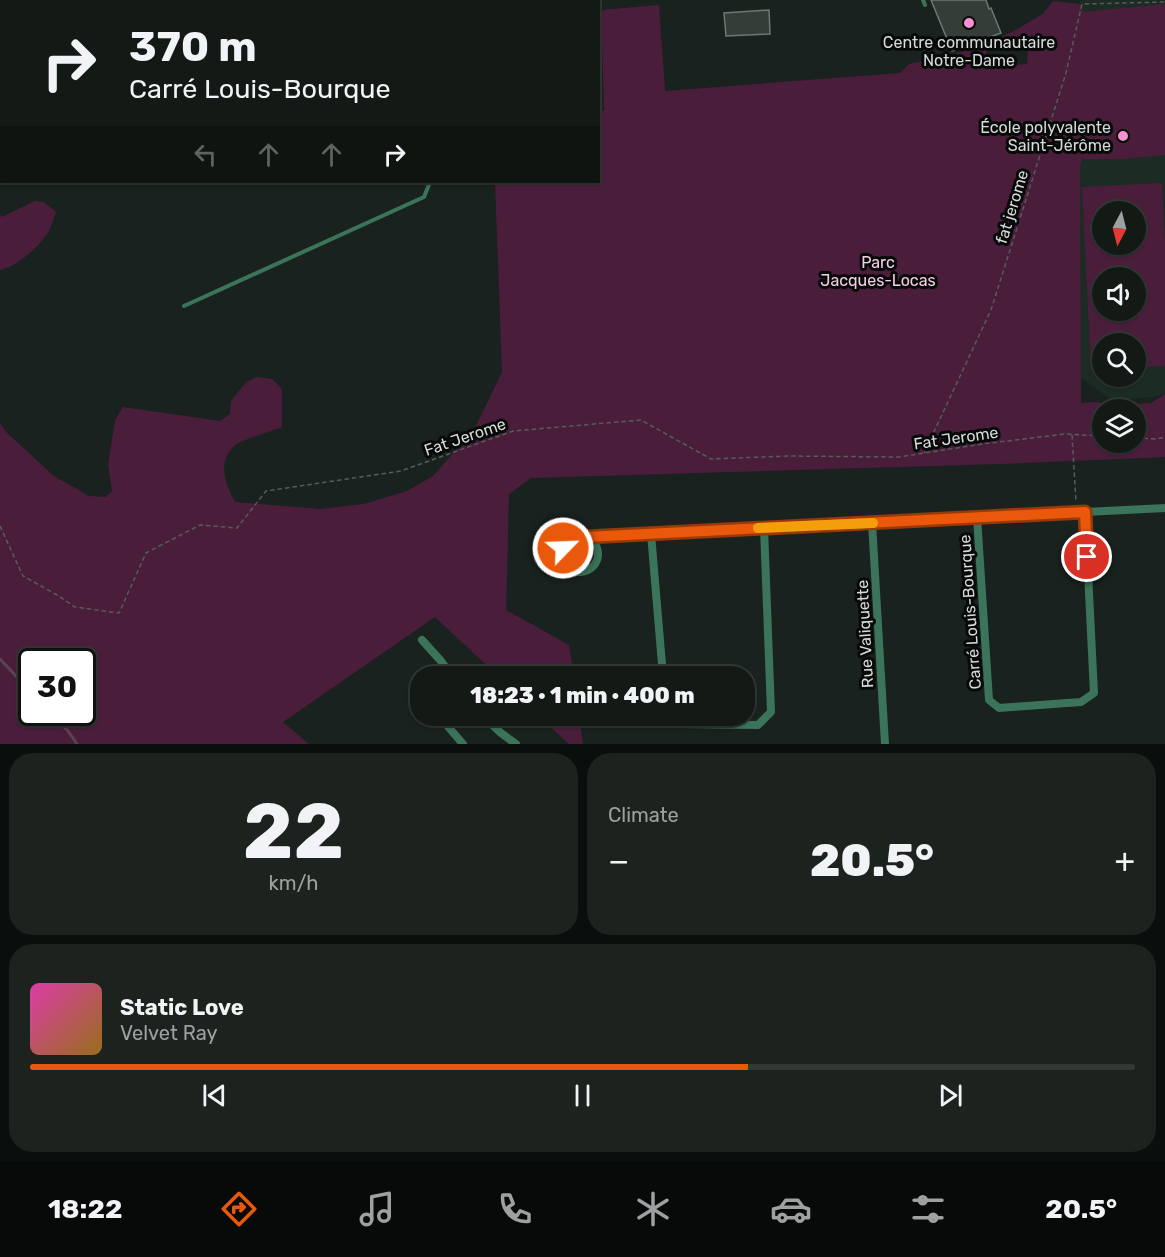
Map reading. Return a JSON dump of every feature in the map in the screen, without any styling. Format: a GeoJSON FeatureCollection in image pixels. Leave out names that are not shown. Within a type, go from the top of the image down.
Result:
{"type":"FeatureCollection","features":[{"type":"Feature","properties":{"kind":"street"},"geometry":{"type":"LineString","coordinates":[[586,537],[596,545],[598,551],[596,563],[586,571],[574,571],[562,560],[563,548],[575,537],[1165,508]]}},
{"type":"Feature","properties":{"kind":"street","name":"Carré Louis-Bourque"},"geometry":{"type":"LineString","coordinates":[[978,517],[989,700],[999,708],[1081,702],[1094,693],[1081,512]]}},
{"type":"Feature","properties":{"kind":"street","name":"Rue Valiquette"},"geometry":{"type":"LineString","coordinates":[[872,523],[885,744]]}},
{"type":"Feature","properties":{"kind":"street"},"geometry":{"type":"LineString","coordinates":[[755,725],[758,725],[771,712],[764,528]]}},
{"type":"Feature","properties":{"kind":"street"},"geometry":{"type":"LineString","coordinates":[[651,534],[662,666]]}},
{"type":"Feature","properties":{"kind":"street"},"geometry":{"type":"LineString","coordinates":[[422,640],[445,666]]}},
{"type":"Feature","properties":{"kind":"street"},"geometry":{"type":"LineString","coordinates":[[448,726],[464,744]]}},
{"type":"Feature","properties":{"kind":"street"},"geometry":{"type":"LineString","coordinates":[[494,726],[516,744]]}},
{"type":"Feature","properties":{"kind":"lane"},"geometry":{"type":"LineString","coordinates":[[184,306],[424,197],[430,183]]}},
{"type":"Feature","properties":{"kind":"path","name":"fat jerome"},"geometry":{"type":"LineString","coordinates":[[924,453],[991,309],[1066,73],[1082,4],[1165,2]]}},
{"type":"Feature","properties":{"kind":"path","name":"Fat Jerome"},"geometry":{"type":"LineString","coordinates":[[0,526],[23,576],[75,607],[119,613],[146,554],[200,525],[237,528],[266,491],[401,471],[513,431],[641,420],[711,459],[787,456],[899,457],[982,444],[1072,435],[1092,436]]}},
{"type":"Feature","properties":{"kind":"path"},"geometry":{"type":"LineString","coordinates":[[1072,435],[1081,512]]}},
{"type":"Feature","properties":{"kind":"path"},"geometry":{"type":"LineString","coordinates":[[1146,438],[1165,437]]}},
{"type":"Feature","properties":{"kind":"shaded area","name":"École polyvalente Saint-Jérôme"},"geometry":{"type":"Polygon","coordinates":[[[1080,0],[1165,0],[1165,393],[1159,396],[1110,399],[1094,387],[1146,387],[1146,333],[1092,333],[1092,386],[1080,377],[1080,0]]]}},
{"type":"Feature","properties":{"kind":"green space","name":"Parc Jacques-Locas"},"geometry":{"type":"Polygon","coordinates":[[[1053,1],[1082,4],[1083,12],[1165,4],[1165,155],[1121,159],[1083,159],[1082,157],[1080,167],[1081,403],[1092,402],[1092,453],[1146,453],[1146,403],[1151,403],[1165,394],[1165,457],[531,478],[509,494],[506,610],[569,645],[572,666],[487,666],[435,617],[283,722],[309,744],[0,744],[0,423],[6,432],[54,476],[89,496],[106,497],[112,491],[108,465],[115,420],[123,407],[220,421],[230,414],[231,401],[246,382],[257,377],[272,379],[282,389],[282,427],[243,441],[234,446],[229,453],[224,473],[235,502],[320,509],[364,504],[407,491],[433,476],[475,428],[502,372],[495,183],[600,183],[600,111],[604,111],[601,10],[659,5],[665,91],[900,73],[909,64],[962,52],[1012,32],[1043,14],[1053,1]],[[992,44],[983,58],[984,67],[1027,64],[1028,47],[992,44]]]}},
{"type":"Feature","properties":{"kind":"green space"},"geometry":{"type":"Polygon","coordinates":[[[1162,183],[1165,243],[1165,366],[1146,367],[1146,333],[1092,333],[1091,370],[1082,187],[1162,183]]]}},
{"type":"Feature","properties":{"kind":"green space"},"geometry":{"type":"Polygon","coordinates":[[[35,201],[44,202],[56,212],[48,233],[37,247],[22,259],[0,270],[0,215],[2,217],[35,201]]]}},
{"type":"Feature","properties":{"kind":"green space"},"geometry":{"type":"Polygon","coordinates":[[[550,726],[580,726],[583,744],[569,744],[550,726]]]}},
{"type":"Feature","properties":{"kind":"building","name":"Centre communautaire Notre-Dame"},"geometry":{"type":"Polygon","coordinates":[[[931,0],[986,0],[1001,33],[952,51],[931,0]]]}},
{"type":"Feature","properties":{"kind":"building"},"geometry":{"type":"Polygon","coordinates":[[[769,10],[770,34],[726,36],[724,13],[769,10]]]}},
{"type":"Feature","properties":{"kind":"waterway"},"geometry":{"type":"LineString","coordinates":[[0,659],[18,678]]}},
{"type":"Feature","properties":{"kind":"waterway"},"geometry":{"type":"LineString","coordinates":[[63,726],[77,744]]}},
{"type":"Feature","properties":{"kind":"slow traffic"},"geometry":{"type":"LineString","coordinates":[[758,528],[873,523]]}},
{"type":"Feature","properties":{"kind":"place","name":"Centre communautaire Notre-Dame"},"geometry":{"type":"Point","coordinates":[969,23]}},
{"type":"Feature","properties":{"kind":"place","name":"École polyvalente Saint-Jérôme"},"geometry":{"type":"Point","coordinates":[1123,136]}},
{"type":"Feature","properties":{"kind":"route"},"geometry":{"type":"LineString","coordinates":[[563,548],[570,539],[580,536],[1085,512],[1087,557]]}}]}
